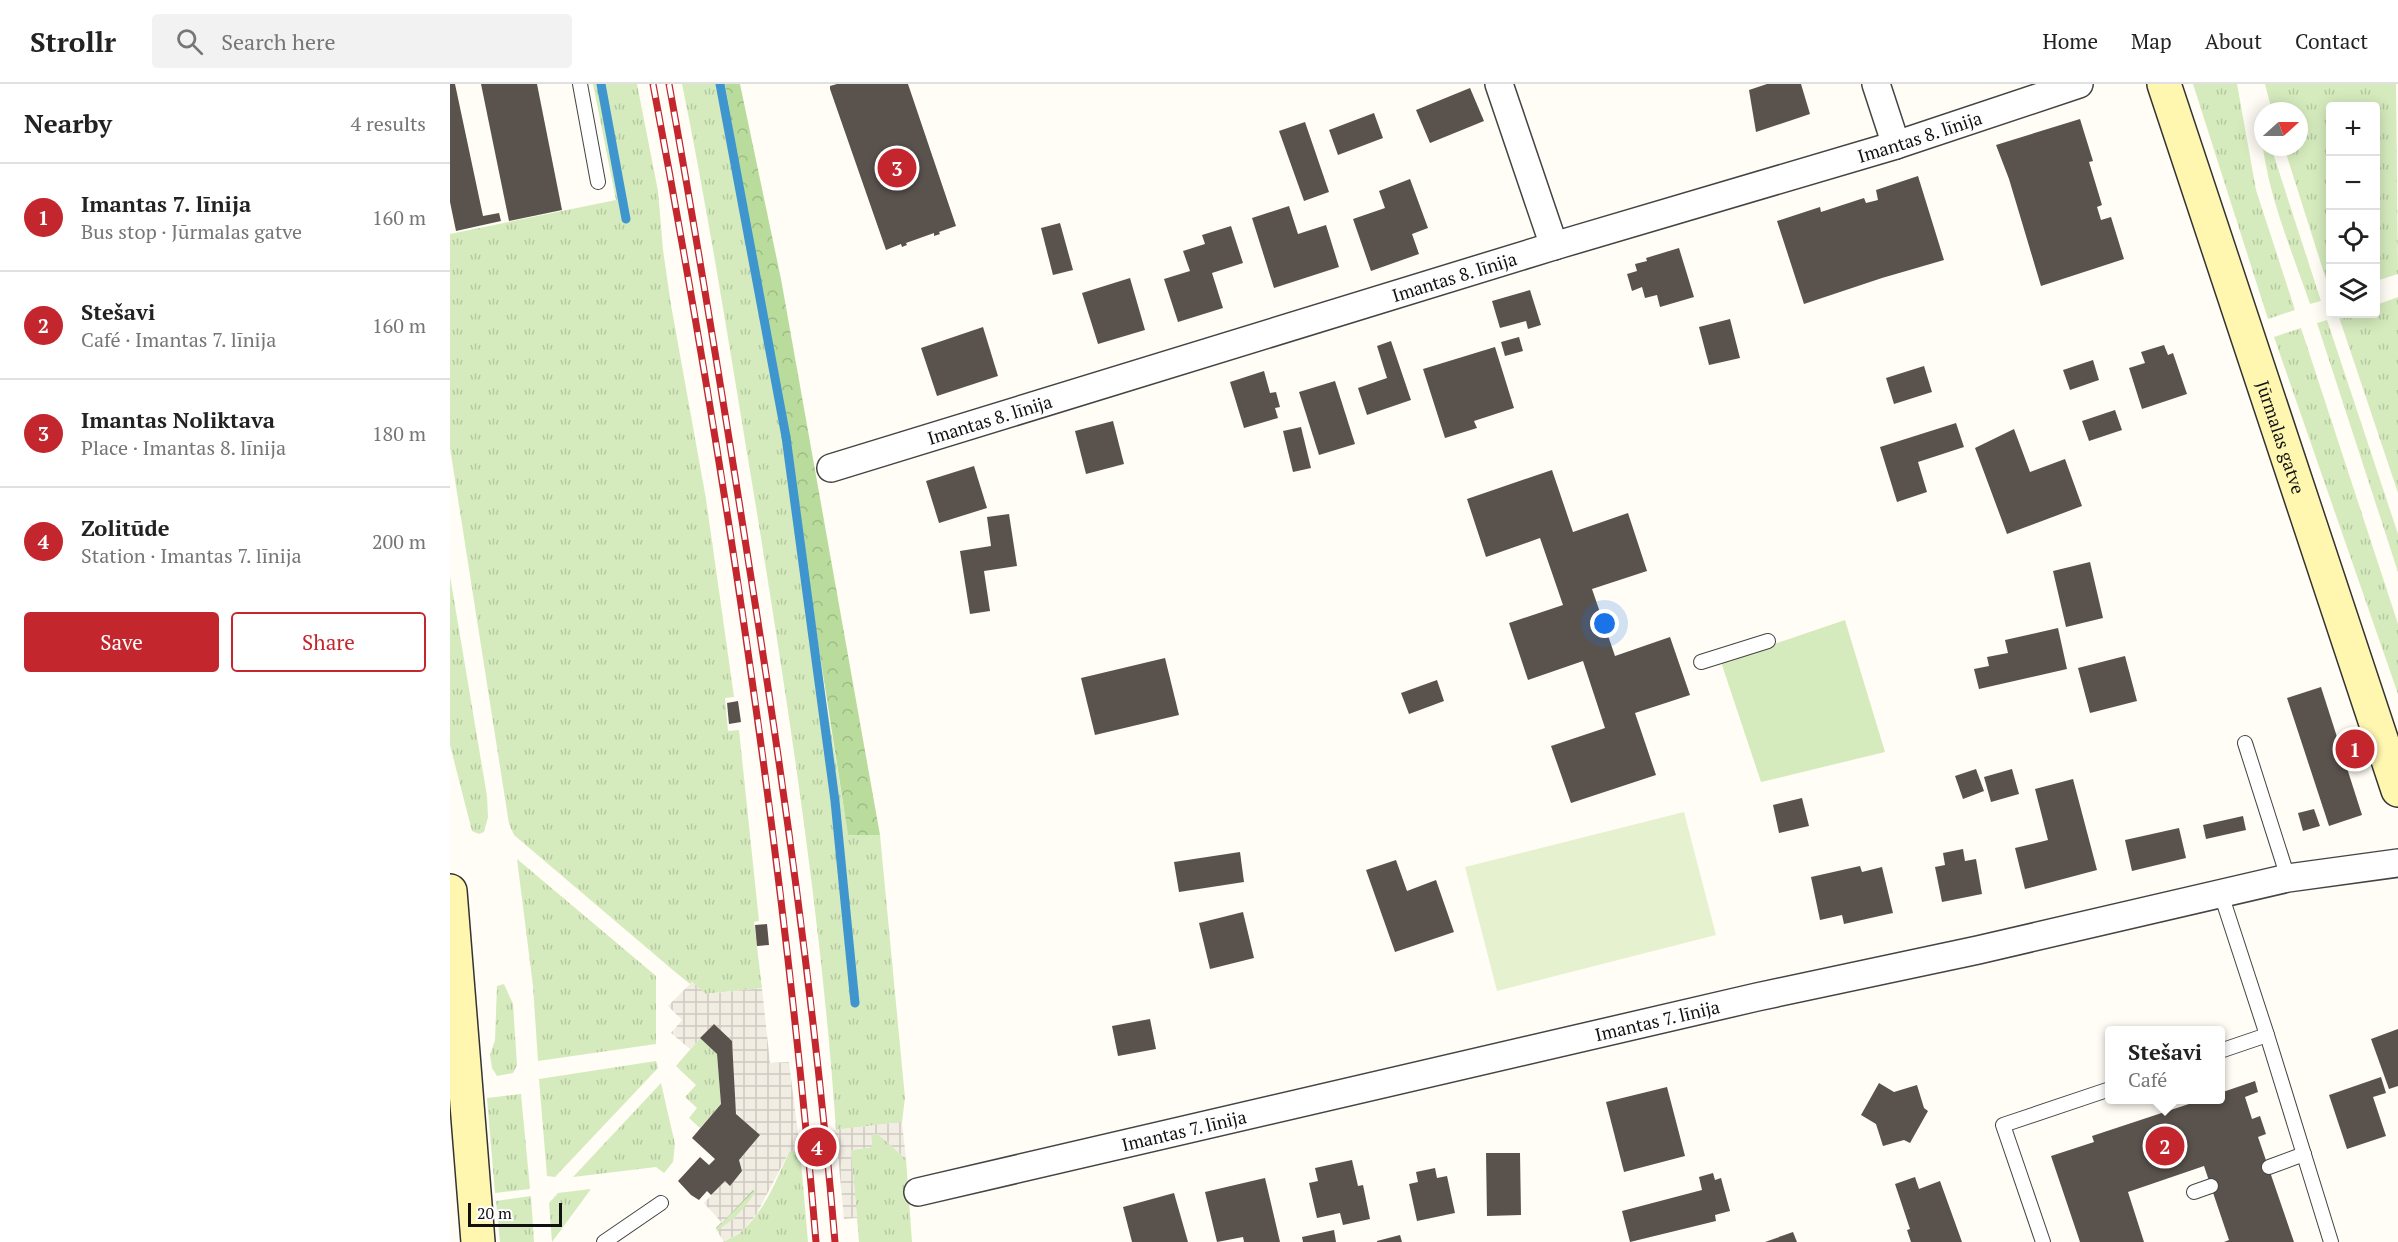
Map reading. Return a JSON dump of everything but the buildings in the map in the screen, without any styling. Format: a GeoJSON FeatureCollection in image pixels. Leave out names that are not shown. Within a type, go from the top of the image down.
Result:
{"type":"FeatureCollection","features":[{"type":"Feature","properties":{"kind":"main road","name":"Jūrmalas gatve"},"geometry":{"type":"LineString","coordinates":[[2164,84],[2398,790]]}},
{"type":"Feature","properties":{"kind":"main road"},"geometry":{"type":"LineString","coordinates":[[450,891],[456,1046],[478,1242]]}},
{"type":"Feature","properties":{"kind":"street"},"geometry":{"type":"LineString","coordinates":[[1499,84],[1554,246]]}},
{"type":"Feature","properties":{"kind":"street"},"geometry":{"type":"LineString","coordinates":[[1876,84],[1896,145]]}},
{"type":"Feature","properties":{"kind":"street","name":"Imantas 8. līnija"},"geometry":{"type":"LineString","coordinates":[[831,468],[1554,246],[1896,145],[2079,84]]}},
{"type":"Feature","properties":{"kind":"street","name":"Imantas 7. līnija"},"geometry":{"type":"LineString","coordinates":[[918,1192],[1757,997],[1978,950],[2288,878],[2398,863]]}},
{"type":"Feature","properties":{"kind":"lane"},"geometry":{"type":"LineString","coordinates":[[580,84],[598,182]]}},
{"type":"Feature","properties":{"kind":"lane"},"geometry":{"type":"LineString","coordinates":[[1701,662],[1768,641]]}},
{"type":"Feature","properties":{"kind":"lane"},"geometry":{"type":"LineString","coordinates":[[2246,743],[2288,878]]}},
{"type":"Feature","properties":{"kind":"lane"},"geometry":{"type":"LineString","coordinates":[[2221,894],[2331,1242]]}},
{"type":"Feature","properties":{"kind":"lane"},"geometry":{"type":"LineString","coordinates":[[2225,1050],[2267,1035]]}},
{"type":"Feature","properties":{"kind":"lane"},"geometry":{"type":"LineString","coordinates":[[2043,1242],[2003,1125],[2105,1090]]}},
{"type":"Feature","properties":{"kind":"lane"},"geometry":{"type":"LineString","coordinates":[[2269,1167],[2304,1154]]}},
{"type":"Feature","properties":{"kind":"lane"},"geometry":{"type":"LineString","coordinates":[[2194,1192],[2211,1186]]}},
{"type":"Feature","properties":{"kind":"lane"},"geometry":{"type":"LineString","coordinates":[[604,1242],[661,1203]]}},
{"type":"Feature","properties":{"kind":"green space"},"geometry":{"type":"Polygon","coordinates":[[[593,84],[637,84],[658,191],[671,305],[706,499],[734,697],[725,698],[728,731],[739,730],[759,921],[754,922],[762,988],[705,994],[692,982],[690,984],[674,971],[514,835],[509,824],[450,448],[450,234],[616,200],[593,84]]]}},
{"type":"Feature","properties":{"kind":"green space"},"geometry":{"type":"Polygon","coordinates":[[[682,84],[725,84],[848,834],[880,835],[905,1098],[902,1122],[836,1130],[814,898],[793,744],[721,298],[682,84]]]}},
{"type":"Feature","properties":{"kind":"green space"},"geometry":{"type":"Polygon","coordinates":[[[725,84],[740,84],[781,279],[880,835],[848,835],[813,610],[725,84]]]}},
{"type":"Feature","properties":{"kind":"green space"},"geometry":{"type":"Polygon","coordinates":[[[2193,84],[2237,84],[2256,190],[2295,310],[2268,319],[2193,84]]]}},
{"type":"Feature","properties":{"kind":"green space"},"geometry":{"type":"Polygon","coordinates":[[[2265,84],[2396,84],[2398,274],[2380,280],[2380,102],[2326,102],[2326,279],[2287,156],[2308,156],[2308,102],[2270,102],[2265,84]]]}},
{"type":"Feature","properties":{"kind":"green space"},"geometry":{"type":"Polygon","coordinates":[[[2264,156],[2274,156],[2321,301],[2310,304],[2275,203],[2264,156]]]}},
{"type":"Feature","properties":{"kind":"green space"},"geometry":{"type":"Polygon","coordinates":[[[2398,297],[2398,493],[2339,318],[2380,318],[2380,304],[2398,297]]]}},
{"type":"Feature","properties":{"kind":"green space"},"geometry":{"type":"Polygon","coordinates":[[[2327,320],[2398,534],[2398,572],[2317,323],[2327,320]]]}},
{"type":"Feature","properties":{"kind":"green space"},"geometry":{"type":"Polygon","coordinates":[[[2301,328],[2398,624],[2398,694],[2274,337],[2301,328]]]}},
{"type":"Feature","properties":{"kind":"green space"},"geometry":{"type":"Polygon","coordinates":[[[450,576],[487,796],[488,817],[484,832],[479,834],[472,831],[450,745],[450,576]]]}},
{"type":"Feature","properties":{"kind":"green space"},"geometry":{"type":"Polygon","coordinates":[[[1845,620],[1885,752],[1761,782],[1721,662],[1845,620]]]}},
{"type":"Feature","properties":{"kind":"green space"},"geometry":{"type":"Polygon","coordinates":[[[1684,812],[1716,935],[1497,991],[1465,867],[1684,812]]]}},
{"type":"Feature","properties":{"kind":"green space"},"geometry":{"type":"Polygon","coordinates":[[[517,859],[656,976],[656,1044],[538,1061],[533,986],[517,859]]]}},
{"type":"Feature","properties":{"kind":"green space"},"geometry":{"type":"Polygon","coordinates":[[[504,984],[513,1004],[517,1065],[513,1073],[497,1076],[492,1068],[490,1055],[495,1040],[497,986],[504,984]]]}},
{"type":"Feature","properties":{"kind":"green space"},"geometry":{"type":"Polygon","coordinates":[[[700,1038],[717,1054],[721,1104],[700,1128],[689,1118],[697,1108],[685,1097],[696,1085],[676,1066],[700,1038]]]}},
{"type":"Feature","properties":{"kind":"green space"},"geometry":{"type":"Polygon","coordinates":[[[656,1061],[658,1068],[555,1177],[547,1176],[539,1079],[656,1061]]]}},
{"type":"Feature","properties":{"kind":"green space"},"geometry":{"type":"Polygon","coordinates":[[[661,1083],[675,1144],[673,1162],[664,1173],[656,1167],[573,1177],[661,1083]]]}},
{"type":"Feature","properties":{"kind":"green space"},"geometry":{"type":"Polygon","coordinates":[[[521,1094],[530,1189],[495,1193],[487,1098],[521,1094]]]}},
{"type":"Feature","properties":{"kind":"green space"},"geometry":{"type":"Polygon","coordinates":[[[878,1134],[906,1159],[912,1242],[859,1242],[851,1150],[872,1147],[871,1135],[878,1134]]]}},
{"type":"Feature","properties":{"kind":"green space"},"geometry":{"type":"Polygon","coordinates":[[[800,1150],[808,1242],[723,1242],[739,1233],[751,1222],[770,1194],[789,1152],[800,1150]]]}},
{"type":"Feature","properties":{"kind":"green space"},"geometry":{"type":"Polygon","coordinates":[[[591,1189],[552,1242],[549,1203],[558,1193],[591,1189]]]}},
{"type":"Feature","properties":{"kind":"green space"},"geometry":{"type":"Polygon","coordinates":[[[753,1189],[756,1192],[743,1209],[717,1231],[716,1228],[753,1189]]]}},
{"type":"Feature","properties":{"kind":"green space"},"geometry":{"type":"Polygon","coordinates":[[[531,1196],[534,1242],[500,1242],[496,1201],[531,1196]]]}},
{"type":"Feature","properties":{"kind":"shaded area"},"geometry":{"type":"Polygon","coordinates":[[[692,982],[706,994],[762,988],[770,1063],[789,1062],[798,1134],[902,1122],[906,1159],[878,1134],[871,1135],[872,1147],[851,1150],[857,1218],[844,1219],[837,1145],[789,1152],[756,1215],[742,1231],[724,1242],[717,1231],[737,1216],[756,1192],[753,1190],[722,1223],[704,1203],[725,1181],[730,1186],[742,1171],[739,1160],[736,1107],[733,1106],[732,1041],[714,1024],[690,1049],[671,1033],[682,1020],[668,1006],[692,982]]]}},
{"type":"Feature","properties":{"kind":"waterway"},"geometry":{"type":"LineString","coordinates":[[601,84],[626,219]]}},
{"type":"Feature","properties":{"kind":"waterway"},"geometry":{"type":"LineString","coordinates":[[720,84],[786,437]]}},
{"type":"Feature","properties":{"kind":"waterway"},"geometry":{"type":"LineString","coordinates":[[786,437],[835,801],[855,1003]]}},
{"type":"Feature","properties":{"kind":"railway"},"geometry":{"type":"LineString","coordinates":[[653,84],[704,372],[750,661],[787,951],[816,1242]]}},
{"type":"Feature","properties":{"kind":"railway"},"geometry":{"type":"LineString","coordinates":[[669,84],[720,385],[775,734],[809,987],[835,1242]]}},
{"type":"Feature","properties":{"kind":"place","name":"Imantas Noliktava"},"geometry":{"type":"Point","coordinates":[897,168]}},
{"type":"Feature","properties":{"kind":"place","name":"Imantas 7. līnija"},"geometry":{"type":"Point","coordinates":[2355,749]}},
{"type":"Feature","properties":{"kind":"place","name":"Stešavi"},"geometry":{"type":"Point","coordinates":[2165,1146]}},
{"type":"Feature","properties":{"kind":"place","name":"Zolitūde"},"geometry":{"type":"Point","coordinates":[817,1147]}}]}
